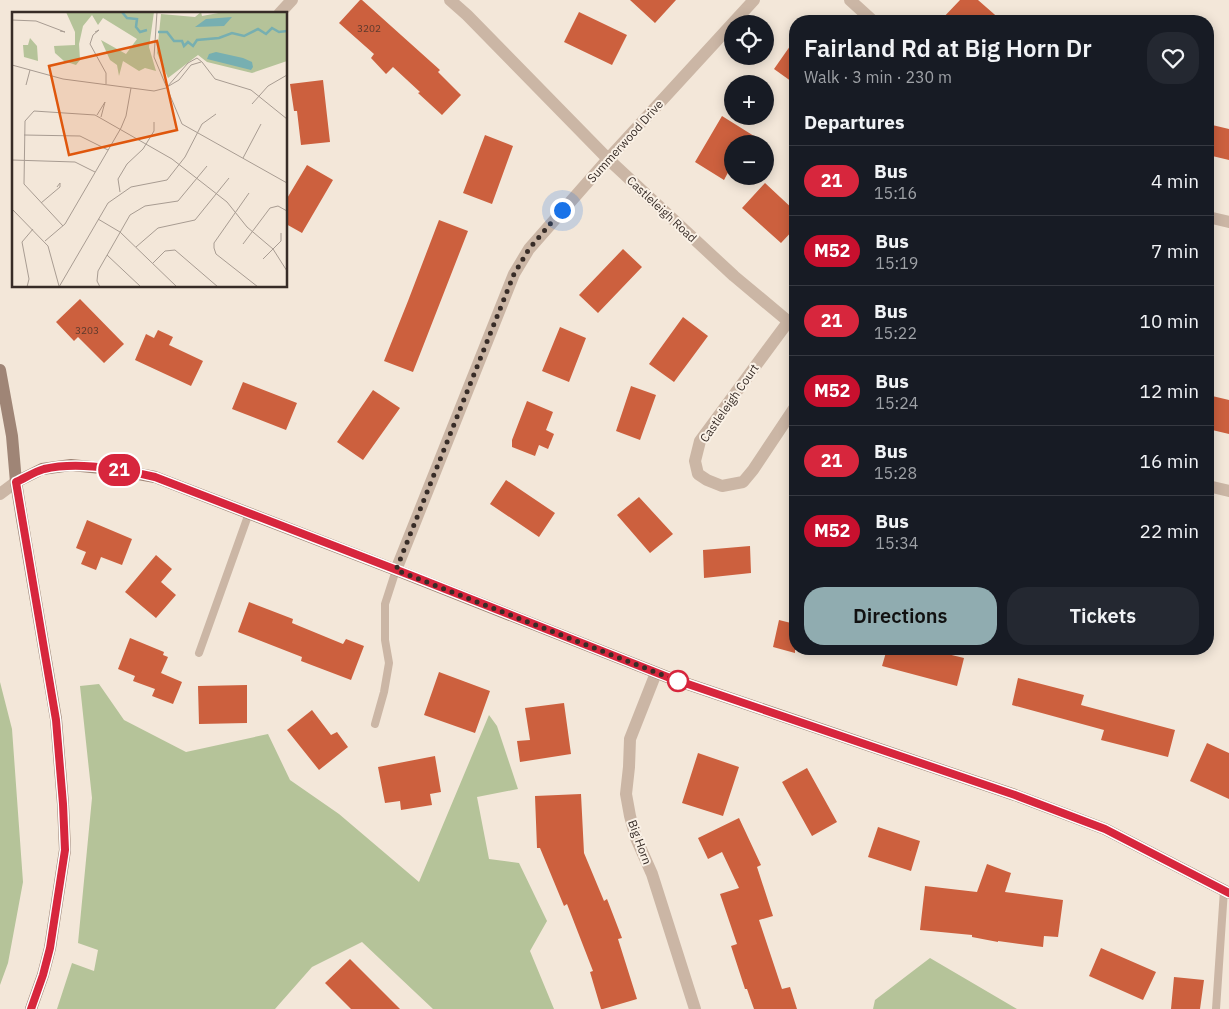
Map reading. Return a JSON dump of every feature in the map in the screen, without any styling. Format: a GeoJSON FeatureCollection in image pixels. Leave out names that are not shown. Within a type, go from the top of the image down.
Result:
{"type":"FeatureCollection","features":[{"type":"Feature","properties":{"kind":"main road"},"geometry":{"type":"LineString","coordinates":[[0,370],[12,436],[16,482],[56,720],[63,804],[65,850],[50,948],[32,1009]]}},
{"type":"Feature","properties":{"kind":"main road"},"geometry":{"type":"LineString","coordinates":[[16,482],[42,469],[70,465],[111,468],[155,477],[679,682],[1015,795],[1105,829],[1226,891]]}},
{"type":"Feature","properties":{"kind":"street"},"geometry":{"type":"LineString","coordinates":[[281,12],[292,0]]}},
{"type":"Feature","properties":{"kind":"street","name":"Castleleigh Road"},"geometry":{"type":"LineString","coordinates":[[450,0],[608,158],[734,276],[789,322]]}},
{"type":"Feature","properties":{"kind":"street","name":"Summerwood Drive"},"geometry":{"type":"LineString","coordinates":[[396,570],[514,274],[529,249],[608,158],[754,0]]}},
{"type":"Feature","properties":{"kind":"street"},"geometry":{"type":"LineString","coordinates":[[850,0],[866,15]]}},
{"type":"Feature","properties":{"kind":"street"},"geometry":{"type":"LineString","coordinates":[[1214,218],[1229,222]]}},
{"type":"Feature","properties":{"kind":"street","name":"Castleleigh Court"},"geometry":{"type":"LineString","coordinates":[[789,328],[700,440],[695,461],[698,474],[706,480],[722,486],[743,482],[789,416]]}},
{"type":"Feature","properties":{"kind":"street"},"geometry":{"type":"LineString","coordinates":[[0,484],[16,482]]}},
{"type":"Feature","properties":{"kind":"street"},"geometry":{"type":"LineString","coordinates":[[0,494],[16,482]]}},
{"type":"Feature","properties":{"kind":"street"},"geometry":{"type":"LineString","coordinates":[[1214,487],[1229,491]]}},
{"type":"Feature","properties":{"kind":"street","name":"Big Horn"},"geometry":{"type":"LineString","coordinates":[[656,673],[630,739],[626,794],[636,838],[652,874],[694,1009]]}},
{"type":"Feature","properties":{"kind":"lane"},"geometry":{"type":"LineString","coordinates":[[199,653],[249,513]]}},
{"type":"Feature","properties":{"kind":"lane"},"geometry":{"type":"LineString","coordinates":[[375,724],[384,692],[389,663],[385,640],[384,604],[396,570]]}},
{"type":"Feature","properties":{"kind":"lane"},"geometry":{"type":"LineString","coordinates":[[1216,1009],[1226,891]]}},
{"type":"Feature","properties":{"kind":"green space"},"geometry":{"type":"Polygon","coordinates":[[[0,682],[12,729],[23,882],[8,963],[0,985],[0,682]]]}},
{"type":"Feature","properties":{"kind":"green space"},"geometry":{"type":"Polygon","coordinates":[[[99,684],[124,720],[186,752],[268,734],[290,780],[339,814],[419,882],[489,715],[497,726],[518,789],[477,797],[489,859],[519,863],[547,921],[530,951],[554,1009],[433,1009],[362,942],[312,967],[275,1009],[57,1009],[72,963],[94,971],[98,950],[78,943],[92,798],[80,686],[99,684]]]}},
{"type":"Feature","properties":{"kind":"green space"},"geometry":{"type":"Polygon","coordinates":[[[930,958],[1017,1009],[873,1009],[875,1000],[930,958]]]}},
{"type":"Feature","properties":{"kind":"building"},"geometry":{"type":"Polygon","coordinates":[[[360,0],[440,70],[438,72],[461,95],[442,115],[393,67],[386,74],[371,58],[374,54],[339,23],[360,0]]]}},
{"type":"Feature","properties":{"kind":"building"},"geometry":{"type":"Polygon","coordinates":[[[630,0],[676,0],[655,23],[630,0]]]}},
{"type":"Feature","properties":{"kind":"building"},"geometry":{"type":"Polygon","coordinates":[[[960,0],[978,0],[995,15],[946,15],[960,0]]]}},
{"type":"Feature","properties":{"kind":"building"},"geometry":{"type":"Polygon","coordinates":[[[579,12],[627,35],[612,65],[564,42],[579,12]]]}},
{"type":"Feature","properties":{"kind":"building"},"geometry":{"type":"Polygon","coordinates":[[[789,48],[789,80],[774,69],[789,48]]]}},
{"type":"Feature","properties":{"kind":"building"},"geometry":{"type":"Polygon","coordinates":[[[323,80],[330,142],[301,145],[297,111],[294,111],[290,84],[323,80]]]}},
{"type":"Feature","properties":{"kind":"building"},"geometry":{"type":"Polygon","coordinates":[[[722,116],[724,117],[724,125],[736,125],[753,135],[724,135],[724,180],[695,162],[722,116]]]}},
{"type":"Feature","properties":{"kind":"building"},"geometry":{"type":"Polygon","coordinates":[[[1214,125],[1229,129],[1229,160],[1214,156],[1214,125]]]}},
{"type":"Feature","properties":{"kind":"building"},"geometry":{"type":"Polygon","coordinates":[[[485,135],[513,146],[492,204],[463,193],[485,135]]]}},
{"type":"Feature","properties":{"kind":"building"},"geometry":{"type":"Polygon","coordinates":[[[307,165],[333,180],[302,233],[288,225],[288,197],[307,165]]]}},
{"type":"Feature","properties":{"kind":"building"},"geometry":{"type":"Polygon","coordinates":[[[763,185],[767,185],[789,205],[789,234],[781,243],[742,208],[763,185]]]}},
{"type":"Feature","properties":{"kind":"building"},"geometry":{"type":"Polygon","coordinates":[[[439,220],[468,231],[413,372],[384,361],[439,220]]]}},
{"type":"Feature","properties":{"kind":"building"},"geometry":{"type":"Polygon","coordinates":[[[623,249],[642,267],[598,313],[579,295],[623,249]]]}},
{"type":"Feature","properties":{"kind":"building"},"geometry":{"type":"Polygon","coordinates":[[[80,299],[124,344],[104,363],[78,337],[74,341],[56,322],[80,299]]]}},
{"type":"Feature","properties":{"kind":"building"},"geometry":{"type":"Polygon","coordinates":[[[683,317],[708,336],[674,382],[649,364],[683,317]]]}},
{"type":"Feature","properties":{"kind":"building"},"geometry":{"type":"Polygon","coordinates":[[[560,327],[586,338],[569,382],[542,371],[560,327]]]}},
{"type":"Feature","properties":{"kind":"building"},"geometry":{"type":"Polygon","coordinates":[[[158,330],[173,337],[169,345],[203,361],[191,386],[135,360],[146,334],[154,338],[158,330]]]}},
{"type":"Feature","properties":{"kind":"building"},"geometry":{"type":"Polygon","coordinates":[[[243,382],[297,403],[286,430],[232,409],[243,382]]]}},
{"type":"Feature","properties":{"kind":"building"},"geometry":{"type":"Polygon","coordinates":[[[631,386],[656,395],[640,440],[616,431],[631,386]]]}},
{"type":"Feature","properties":{"kind":"building"},"geometry":{"type":"Polygon","coordinates":[[[373,390],[400,408],[363,460],[337,442],[373,390]]]}},
{"type":"Feature","properties":{"kind":"building"},"geometry":{"type":"Polygon","coordinates":[[[1214,396],[1229,400],[1229,434],[1214,430],[1214,396]]]}},
{"type":"Feature","properties":{"kind":"building"},"geometry":{"type":"Polygon","coordinates":[[[527,401],[553,412],[546,430],[554,434],[548,449],[539,445],[535,456],[512,447],[512,440],[527,401]]]}},
{"type":"Feature","properties":{"kind":"building"},"geometry":{"type":"Polygon","coordinates":[[[506,480],[555,513],[539,537],[490,504],[506,480]]]}},
{"type":"Feature","properties":{"kind":"building"},"geometry":{"type":"Polygon","coordinates":[[[639,497],[673,534],[650,553],[617,515],[639,497]]]}},
{"type":"Feature","properties":{"kind":"building"},"geometry":{"type":"Polygon","coordinates":[[[87,520],[132,539],[122,565],[101,557],[96,570],[81,564],[86,552],[76,548],[87,520]]]}},
{"type":"Feature","properties":{"kind":"building"},"geometry":{"type":"Polygon","coordinates":[[[750,546],[751,573],[704,578],[703,550],[750,546]]]}},
{"type":"Feature","properties":{"kind":"building"},"geometry":{"type":"Polygon","coordinates":[[[156,555],[172,569],[161,582],[176,595],[156,618],[125,592],[156,555]]]}},
{"type":"Feature","properties":{"kind":"building"},"geometry":{"type":"Polygon","coordinates":[[[249,602],[293,619],[292,623],[343,644],[346,639],[364,646],[351,680],[301,661],[302,657],[238,632],[249,602]]]}},
{"type":"Feature","properties":{"kind":"building"},"geometry":{"type":"Polygon","coordinates":[[[779,620],[789,622],[789,651],[773,647],[779,620]]]}},
{"type":"Feature","properties":{"kind":"building"},"geometry":{"type":"Polygon","coordinates":[[[130,638],[164,652],[163,655],[168,657],[161,673],[182,682],[173,704],[152,696],[155,689],[133,681],[135,676],[118,669],[130,638]]]}},
{"type":"Feature","properties":{"kind":"building"},"geometry":{"type":"Polygon","coordinates":[[[885,655],[952,655],[964,658],[957,686],[882,666],[885,655]]]}},
{"type":"Feature","properties":{"kind":"building"},"geometry":{"type":"Polygon","coordinates":[[[439,672],[490,691],[475,733],[424,715],[439,672]]]}},
{"type":"Feature","properties":{"kind":"building"},"geometry":{"type":"Polygon","coordinates":[[[1018,678],[1084,695],[1081,705],[1175,730],[1168,757],[1101,740],[1104,730],[1012,705],[1018,678]]]}},
{"type":"Feature","properties":{"kind":"building"},"geometry":{"type":"Polygon","coordinates":[[[247,685],[247,723],[199,724],[198,686],[247,685]]]}},
{"type":"Feature","properties":{"kind":"building"},"geometry":{"type":"Polygon","coordinates":[[[564,703],[571,754],[520,762],[517,741],[530,740],[525,708],[564,703]]]}},
{"type":"Feature","properties":{"kind":"building"},"geometry":{"type":"Polygon","coordinates":[[[312,710],[331,735],[337,732],[348,747],[319,770],[287,730],[312,710]]]}},
{"type":"Feature","properties":{"kind":"building"},"geometry":{"type":"Polygon","coordinates":[[[1207,743],[1229,753],[1229,799],[1190,781],[1207,743]]]}},
{"type":"Feature","properties":{"kind":"building"},"geometry":{"type":"Polygon","coordinates":[[[698,753],[739,767],[723,816],[682,803],[698,753]]]}},
{"type":"Feature","properties":{"kind":"building"},"geometry":{"type":"Polygon","coordinates":[[[435,756],[441,792],[430,794],[432,805],[401,810],[400,801],[385,803],[378,767],[435,756]]]}},
{"type":"Feature","properties":{"kind":"building"},"geometry":{"type":"Polygon","coordinates":[[[807,768],[837,822],[812,836],[782,782],[807,768]]]}},
{"type":"Feature","properties":{"kind":"building"},"geometry":{"type":"Polygon","coordinates":[[[581,794],[584,853],[604,901],[607,899],[622,938],[618,939],[637,999],[603,1009],[601,1009],[590,972],[593,971],[567,904],[564,906],[540,848],[537,848],[535,796],[581,794]]]}},
{"type":"Feature","properties":{"kind":"building"},"geometry":{"type":"Polygon","coordinates":[[[739,818],[761,865],[757,867],[773,916],[759,920],[782,989],[790,987],[797,1009],[754,1009],[747,989],[745,989],[731,946],[737,944],[720,894],[739,888],[722,852],[708,859],[698,838],[739,818]]]}},
{"type":"Feature","properties":{"kind":"building"},"geometry":{"type":"Polygon","coordinates":[[[878,827],[920,841],[911,871],[868,857],[878,827]]]}},
{"type":"Feature","properties":{"kind":"building"},"geometry":{"type":"Polygon","coordinates":[[[987,864],[1011,873],[1005,892],[1063,900],[1058,937],[1044,936],[1043,947],[998,942],[972,937],[972,935],[920,930],[925,886],[977,892],[987,864]]]}},
{"type":"Feature","properties":{"kind":"building"},"geometry":{"type":"Polygon","coordinates":[[[1101,948],[1156,972],[1143,1000],[1089,976],[1101,948]]]}},
{"type":"Feature","properties":{"kind":"building"},"geometry":{"type":"Polygon","coordinates":[[[350,959],[400,1009],[351,1009],[325,983],[350,959]]]}},
{"type":"Feature","properties":{"kind":"building"},"geometry":{"type":"Polygon","coordinates":[[[1174,977],[1204,980],[1200,1009],[1171,1009],[1174,977]]]}},
{"type":"Feature","properties":{"kind":"bus line","name":"21"},"geometry":{"type":"LineString","coordinates":[[31,1009],[50,948],[65,850],[56,720],[16,482],[42,469],[70,465],[111,468],[155,477],[670,678],[1015,795],[1105,829],[1229,893]]}},
{"type":"Feature","properties":{"kind":"route"},"geometry":{"type":"LineString","coordinates":[[562,210],[529,249],[514,274],[396,570],[678,681]]}}]}
